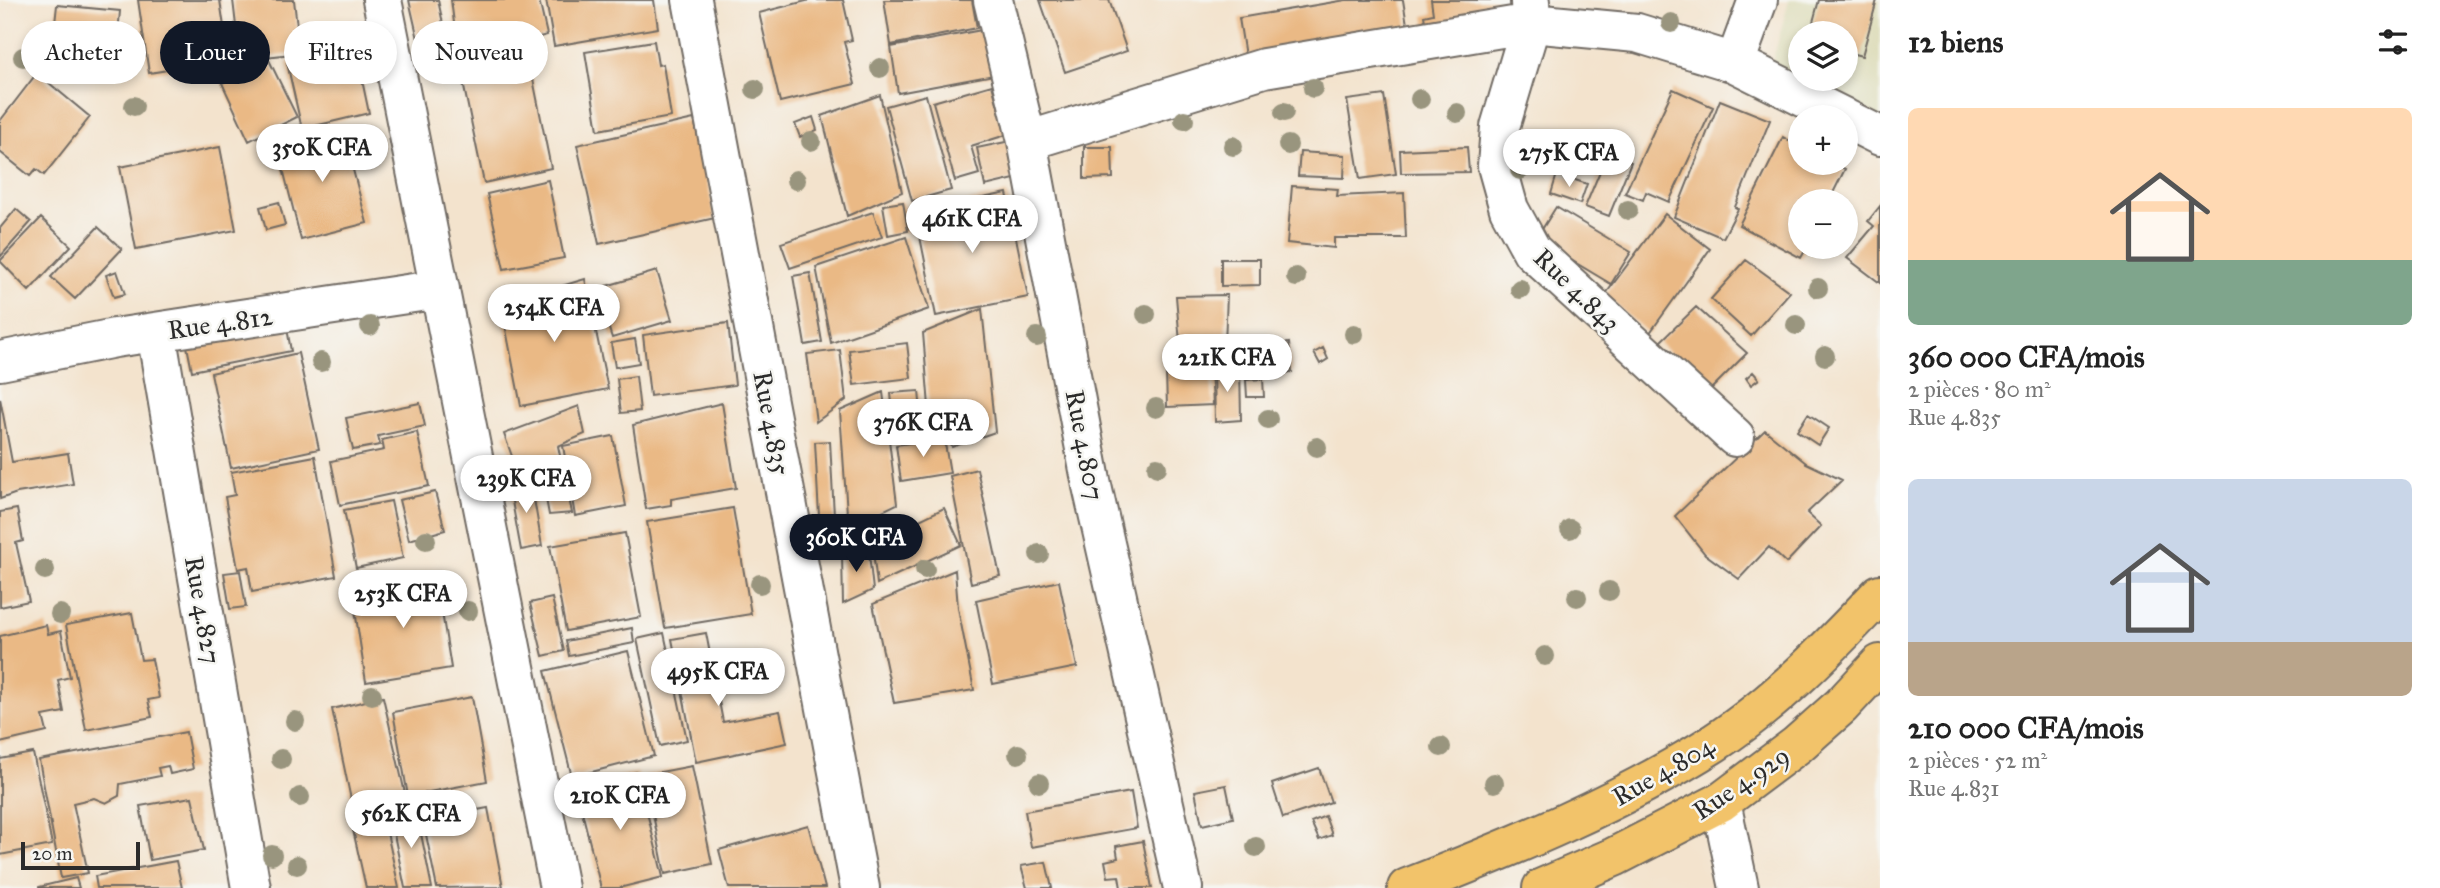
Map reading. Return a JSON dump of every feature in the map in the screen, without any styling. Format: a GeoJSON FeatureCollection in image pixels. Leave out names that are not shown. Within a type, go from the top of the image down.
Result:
{"type":"FeatureCollection","features":[{"type":"Feature","properties":{"kind":"main road","name":"Rue 4.804"},"geometry":{"type":"LineString","coordinates":[[1407,888],[1505,850],[1612,801],[1714,742],[1769,701],[1823,654],[1880,594]]}},
{"type":"Feature","properties":{"kind":"main road","name":"Rue 4.929"},"geometry":{"type":"LineString","coordinates":[[1542,888],[1614,857],[1721,802],[1797,744],[1841,706],[1880,664]]}},
{"type":"Feature","properties":{"kind":"street"},"geometry":{"type":"LineString","coordinates":[[382,0],[559,888]]}},
{"type":"Feature","properties":{"kind":"street","name":"Rue 4.835"},"geometry":{"type":"LineString","coordinates":[[692,0],[860,888]]}},
{"type":"Feature","properties":{"kind":"street","name":"Rue 4.807"},"geometry":{"type":"LineString","coordinates":[[993,0],[1027,141],[1092,486],[1183,888]]}},
{"type":"Feature","properties":{"kind":"street"},"geometry":{"type":"LineString","coordinates":[[1735,63],[1758,0]]}},
{"type":"Feature","properties":{"kind":"street"},"geometry":{"type":"LineString","coordinates":[[1027,141],[1264,68],[1530,11],[1637,33],[1735,63],[1819,105]]}},
{"type":"Feature","properties":{"kind":"street","name":"Rue 4.843"},"geometry":{"type":"LineString","coordinates":[[1530,11],[1500,127],[1497,166],[1509,209],[1532,251],[1735,437]]}},
{"type":"Feature","properties":{"kind":"street"},"geometry":{"type":"LineString","coordinates":[[1858,125],[1880,136]]}},
{"type":"Feature","properties":{"kind":"street","name":"Rue 4.812"},"geometry":{"type":"LineString","coordinates":[[0,361],[156,332],[440,289]]}},
{"type":"Feature","properties":{"kind":"street","name":"Rue 4.827"},"geometry":{"type":"LineString","coordinates":[[156,332],[251,888]]}},
{"type":"Feature","properties":{"kind":"street"},"geometry":{"type":"LineString","coordinates":[[1721,802],[1739,888]]}},
{"type":"Feature","properties":{"kind":"shaded area"},"geometry":{"type":"Polygon","coordinates":[[[1789,0],[1880,0],[1880,129],[1858,118],[1858,105],[1831,105],[1802,91],[1858,91],[1858,21],[1788,21],[1788,84],[1769,75],[1789,0]]]}},
{"type":"Feature","properties":{"kind":"building"},"geometry":{"type":"Polygon","coordinates":[[[138,0],[220,0],[223,21],[160,21],[160,71],[149,73],[146,21],[141,21],[138,0]]]}},
{"type":"Feature","properties":{"kind":"building"},"geometry":{"type":"Polygon","coordinates":[[[233,0],[294,0],[296,21],[284,21],[284,55],[270,56],[270,21],[235,21],[233,0]]]}},
{"type":"Feature","properties":{"kind":"building"},"geometry":{"type":"Polygon","coordinates":[[[409,0],[438,0],[442,21],[414,21],[409,0]]]}},
{"type":"Feature","properties":{"kind":"building"},"geometry":{"type":"Polygon","coordinates":[[[451,0],[539,0],[544,21],[454,21],[451,0]]]}},
{"type":"Feature","properties":{"kind":"building"},"geometry":{"type":"Polygon","coordinates":[[[546,0],[654,0],[658,28],[554,46],[546,0]]]}},
{"type":"Feature","properties":{"kind":"building"},"geometry":{"type":"Polygon","coordinates":[[[810,0],[843,0],[852,40],[844,42],[855,84],[780,102],[759,13],[810,0]]]}},
{"type":"Feature","properties":{"kind":"building"},"geometry":{"type":"Polygon","coordinates":[[[884,0],[972,0],[977,28],[891,45],[884,0]]]}},
{"type":"Feature","properties":{"kind":"building"},"geometry":{"type":"Polygon","coordinates":[[[1040,0],[1109,0],[1127,51],[1065,72],[1040,0]]]}},
{"type":"Feature","properties":{"kind":"building"},"geometry":{"type":"Polygon","coordinates":[[[1346,0],[1403,0],[1409,37],[1245,56],[1239,18],[1346,0]]]}},
{"type":"Feature","properties":{"kind":"building"},"geometry":{"type":"Polygon","coordinates":[[[1431,0],[1522,0],[1524,15],[1427,31],[1424,16],[1433,14],[1431,0]]]}},
{"type":"Feature","properties":{"kind":"building"},"geometry":{"type":"Polygon","coordinates":[[[1819,0],[1877,0],[1862,56],[1858,55],[1858,21],[1813,21],[1819,0]]]}},
{"type":"Feature","properties":{"kind":"building"},"geometry":{"type":"Polygon","coordinates":[[[57,5],[120,11],[119,21],[55,21],[57,5]]]}},
{"type":"Feature","properties":{"kind":"building"},"geometry":{"type":"Polygon","coordinates":[[[987,29],[994,75],[898,93],[891,47],[987,29]]]}},
{"type":"Feature","properties":{"kind":"building"},"geometry":{"type":"Polygon","coordinates":[[[654,41],[658,65],[663,64],[671,117],[598,130],[585,52],[654,41]]]}},
{"type":"Feature","properties":{"kind":"building"},"geometry":{"type":"Polygon","coordinates":[[[270,62],[297,117],[249,141],[222,84],[270,84],[270,62]]]}},
{"type":"Feature","properties":{"kind":"building"},"geometry":{"type":"Polygon","coordinates":[[[29,84],[50,84],[90,117],[44,175],[36,169],[30,176],[0,152],[0,121],[29,84]]]}},
{"type":"Feature","properties":{"kind":"building"},"geometry":{"type":"Polygon","coordinates":[[[292,84],[363,84],[369,113],[302,129],[292,84]]]}},
{"type":"Feature","properties":{"kind":"building"},"geometry":{"type":"Polygon","coordinates":[[[463,84],[534,84],[551,168],[484,183],[463,84]]]}},
{"type":"Feature","properties":{"kind":"building"},"geometry":{"type":"Polygon","coordinates":[[[992,85],[1006,135],[971,146],[979,174],[955,181],[933,102],[992,85]]]}},
{"type":"Feature","properties":{"kind":"building"},"geometry":{"type":"Polygon","coordinates":[[[1673,89],[1713,107],[1669,202],[1646,192],[1643,200],[1625,193],[1673,89]]]}},
{"type":"Feature","properties":{"kind":"building"},"geometry":{"type":"Polygon","coordinates":[[[880,95],[902,192],[847,216],[822,116],[880,95]]]}},
{"type":"Feature","properties":{"kind":"building"},"geometry":{"type":"Polygon","coordinates":[[[926,95],[951,190],[912,201],[886,106],[926,95]]]}},
{"type":"Feature","properties":{"kind":"building"},"geometry":{"type":"Polygon","coordinates":[[[1384,95],[1396,174],[1360,179],[1347,100],[1384,95]]]}},
{"type":"Feature","properties":{"kind":"building"},"geometry":{"type":"Polygon","coordinates":[[[1720,100],[1770,120],[1735,207],[1738,209],[1723,238],[1674,217],[1720,100]]]}},
{"type":"Feature","properties":{"kind":"building"},"geometry":{"type":"Polygon","coordinates":[[[813,117],[817,130],[800,137],[795,124],[813,117]]]}},
{"type":"Feature","properties":{"kind":"building"},"geometry":{"type":"Polygon","coordinates":[[[694,119],[715,218],[599,244],[577,145],[694,119]]]}},
{"type":"Feature","properties":{"kind":"building"},"geometry":{"type":"Polygon","coordinates":[[[342,128],[367,223],[301,240],[277,145],[342,128]]]}},
{"type":"Feature","properties":{"kind":"building"},"geometry":{"type":"Polygon","coordinates":[[[1783,137],[1788,140],[1788,175],[1842,175],[1835,189],[1788,189],[1788,251],[1739,225],[1783,137]]]}},
{"type":"Feature","properties":{"kind":"building"},"geometry":{"type":"Polygon","coordinates":[[[1020,139],[1027,176],[985,186],[977,148],[1020,139]]]}},
{"type":"Feature","properties":{"kind":"building"},"geometry":{"type":"Polygon","coordinates":[[[220,147],[236,230],[136,249],[120,167],[220,147]]]}},
{"type":"Feature","properties":{"kind":"building"},"geometry":{"type":"Polygon","coordinates":[[[1084,147],[1112,147],[1113,178],[1084,179],[1084,147]]]}},
{"type":"Feature","properties":{"kind":"building"},"geometry":{"type":"Polygon","coordinates":[[[1467,147],[1469,172],[1401,173],[1400,150],[1467,147]]]}},
{"type":"Feature","properties":{"kind":"building"},"geometry":{"type":"Polygon","coordinates":[[[1300,152],[1345,155],[1344,178],[1298,176],[1300,152]]]}},
{"type":"Feature","properties":{"kind":"building"},"geometry":{"type":"Polygon","coordinates":[[[1608,152],[1631,162],[1609,216],[1585,207],[1608,152]]]}},
{"type":"Feature","properties":{"kind":"building"},"geometry":{"type":"Polygon","coordinates":[[[1557,174],[1587,184],[1580,204],[1551,194],[1557,174]]]}},
{"type":"Feature","properties":{"kind":"building"},"geometry":{"type":"Polygon","coordinates":[[[548,180],[564,258],[504,269],[487,194],[548,180]]]}},
{"type":"Feature","properties":{"kind":"building"},"geometry":{"type":"Polygon","coordinates":[[[1292,186],[1338,189],[1337,196],[1404,193],[1406,238],[1334,238],[1334,248],[1287,243],[1292,186]]]}},
{"type":"Feature","properties":{"kind":"building"},"geometry":{"type":"Polygon","coordinates":[[[1007,193],[1028,297],[936,316],[915,212],[1007,193]]]}},
{"type":"Feature","properties":{"kind":"building"},"geometry":{"type":"Polygon","coordinates":[[[279,202],[285,225],[266,230],[260,207],[279,202]]]}},
{"type":"Feature","properties":{"kind":"building"},"geometry":{"type":"Polygon","coordinates":[[[903,202],[908,231],[888,235],[883,205],[903,202]]]}},
{"type":"Feature","properties":{"kind":"building"},"geometry":{"type":"Polygon","coordinates":[[[1880,206],[1880,283],[1848,259],[1858,259],[1858,245],[1874,226],[1868,221],[1880,206]]]}},
{"type":"Feature","properties":{"kind":"building"},"geometry":{"type":"Polygon","coordinates":[[[1556,207],[1631,252],[1611,284],[1536,239],[1556,207]]]}},
{"type":"Feature","properties":{"kind":"building"},"geometry":{"type":"Polygon","coordinates":[[[16,209],[31,222],[0,257],[0,228],[16,209]]]}},
{"type":"Feature","properties":{"kind":"building"},"geometry":{"type":"Polygon","coordinates":[[[873,212],[882,237],[790,268],[781,243],[873,212]]]}},
{"type":"Feature","properties":{"kind":"building"},"geometry":{"type":"Polygon","coordinates":[[[1665,214],[1710,249],[1649,334],[1605,295],[1665,214]]]}},
{"type":"Feature","properties":{"kind":"building"},"geometry":{"type":"Polygon","coordinates":[[[41,218],[71,246],[29,291],[0,261],[41,218]]]}},
{"type":"Feature","properties":{"kind":"building"},"geometry":{"type":"Polygon","coordinates":[[[98,227],[122,249],[75,299],[51,277],[98,227]]]}},
{"type":"Feature","properties":{"kind":"building"},"geometry":{"type":"Polygon","coordinates":[[[906,237],[929,309],[831,343],[816,267],[906,237]]]}},
{"type":"Feature","properties":{"kind":"building"},"geometry":{"type":"Polygon","coordinates":[[[1221,259],[1260,259],[1260,285],[1221,286],[1221,259]]]}},
{"type":"Feature","properties":{"kind":"building"},"geometry":{"type":"Polygon","coordinates":[[[1746,260],[1790,292],[1751,336],[1711,299],[1746,260]]]}},
{"type":"Feature","properties":{"kind":"building"},"geometry":{"type":"Polygon","coordinates":[[[117,271],[125,294],[114,297],[106,275],[117,271]]]}},
{"type":"Feature","properties":{"kind":"building"},"geometry":{"type":"Polygon","coordinates":[[[657,271],[672,320],[612,338],[596,289],[657,271]]]}},
{"type":"Feature","properties":{"kind":"building"},"geometry":{"type":"Polygon","coordinates":[[[810,273],[822,342],[805,345],[793,276],[810,273]]]}},
{"type":"Feature","properties":{"kind":"building"},"geometry":{"type":"Polygon","coordinates":[[[585,279],[608,389],[521,406],[501,304],[585,279]]]}},
{"type":"Feature","properties":{"kind":"building"},"geometry":{"type":"Polygon","coordinates":[[[1227,295],[1225,344],[1211,345],[1213,365],[1182,366],[1176,296],[1227,295]]]}},
{"type":"Feature","properties":{"kind":"building"},"geometry":{"type":"Polygon","coordinates":[[[1696,307],[1747,353],[1710,390],[1659,343],[1696,307]]]}},
{"type":"Feature","properties":{"kind":"building"},"geometry":{"type":"Polygon","coordinates":[[[982,309],[995,432],[952,447],[947,429],[931,431],[923,333],[982,309]]]}},
{"type":"Feature","properties":{"kind":"building"},"geometry":{"type":"Polygon","coordinates":[[[728,323],[735,385],[650,396],[643,335],[728,323]]]}},
{"type":"Feature","properties":{"kind":"building"},"geometry":{"type":"Polygon","coordinates":[[[287,328],[291,351],[192,371],[187,346],[287,328]]]}},
{"type":"Feature","properties":{"kind":"building"},"geometry":{"type":"Polygon","coordinates":[[[635,339],[639,363],[615,367],[611,343],[635,339]]]}},
{"type":"Feature","properties":{"kind":"building"},"geometry":{"type":"Polygon","coordinates":[[[907,343],[911,378],[854,385],[849,350],[907,343]]]}},
{"type":"Feature","properties":{"kind":"building"},"geometry":{"type":"Polygon","coordinates":[[[1289,343],[1292,372],[1262,375],[1260,347],[1289,343]]]}},
{"type":"Feature","properties":{"kind":"building"},"geometry":{"type":"Polygon","coordinates":[[[1323,348],[1328,359],[1320,364],[1314,353],[1323,348]]]}},
{"type":"Feature","properties":{"kind":"building"},"geometry":{"type":"Polygon","coordinates":[[[840,350],[846,400],[816,422],[807,354],[840,350]]]}},
{"type":"Feature","properties":{"kind":"building"},"geometry":{"type":"Polygon","coordinates":[[[298,353],[319,449],[231,468],[211,373],[298,353]]]}},
{"type":"Feature","properties":{"kind":"building"},"geometry":{"type":"Polygon","coordinates":[[[1240,366],[1241,420],[1215,422],[1214,367],[1240,366]]]}},
{"type":"Feature","properties":{"kind":"building"},"geometry":{"type":"Polygon","coordinates":[[[1211,369],[1213,405],[1167,407],[1166,371],[1211,369]]]}},
{"type":"Feature","properties":{"kind":"building"},"geometry":{"type":"Polygon","coordinates":[[[1753,372],[1759,379],[1751,385],[1746,378],[1753,372]]]}},
{"type":"Feature","properties":{"kind":"building"},"geometry":{"type":"Polygon","coordinates":[[[636,376],[640,411],[621,413],[617,379],[636,376]]]}},
{"type":"Feature","properties":{"kind":"building"},"geometry":{"type":"Polygon","coordinates":[[[1263,379],[1264,397],[1247,397],[1246,380],[1263,379]]]}},
{"type":"Feature","properties":{"kind":"building"},"geometry":{"type":"Polygon","coordinates":[[[919,391],[923,435],[895,437],[891,393],[919,391]]]}},
{"type":"Feature","properties":{"kind":"building"},"geometry":{"type":"Polygon","coordinates":[[[883,392],[897,504],[848,528],[840,411],[883,392]]]}},
{"type":"Feature","properties":{"kind":"building"},"geometry":{"type":"Polygon","coordinates":[[[0,398],[12,462],[68,453],[73,484],[17,493],[0,499],[0,398]]]}},
{"type":"Feature","properties":{"kind":"building"},"geometry":{"type":"Polygon","coordinates":[[[420,403],[425,426],[378,436],[380,445],[353,450],[346,418],[420,403]]]}},
{"type":"Feature","properties":{"kind":"building"},"geometry":{"type":"Polygon","coordinates":[[[722,403],[736,488],[671,499],[671,505],[646,509],[633,425],[722,403]]]}},
{"type":"Feature","properties":{"kind":"building"},"geometry":{"type":"Polygon","coordinates":[[[579,406],[585,434],[558,446],[572,513],[549,515],[539,461],[517,470],[504,434],[579,406]]]}},
{"type":"Feature","properties":{"kind":"building"},"geometry":{"type":"Polygon","coordinates":[[[1808,414],[1829,428],[1818,445],[1797,431],[1808,414]]]}},
{"type":"Feature","properties":{"kind":"building"},"geometry":{"type":"Polygon","coordinates":[[[1765,430],[1806,463],[1842,480],[1807,513],[1821,526],[1786,563],[1769,547],[1739,579],[1705,554],[1675,516],[1765,430]]]}},
{"type":"Feature","properties":{"kind":"building"},"geometry":{"type":"Polygon","coordinates":[[[417,432],[429,486],[340,505],[331,461],[384,450],[382,440],[417,432]]]}},
{"type":"Feature","properties":{"kind":"building"},"geometry":{"type":"Polygon","coordinates":[[[613,436],[626,506],[575,516],[563,446],[613,436]]]}},
{"type":"Feature","properties":{"kind":"building"},"geometry":{"type":"Polygon","coordinates":[[[944,438],[950,473],[901,481],[896,445],[944,438]]]}},
{"type":"Feature","properties":{"kind":"building"},"geometry":{"type":"Polygon","coordinates":[[[830,441],[836,553],[821,553],[815,442],[830,441]]]}},
{"type":"Feature","properties":{"kind":"building"},"geometry":{"type":"Polygon","coordinates":[[[315,456],[336,576],[252,592],[248,567],[238,569],[225,497],[235,495],[231,472],[315,456]]]}},
{"type":"Feature","properties":{"kind":"building"},"geometry":{"type":"Polygon","coordinates":[[[977,469],[1000,576],[971,583],[950,476],[977,469]]]}},
{"type":"Feature","properties":{"kind":"building"},"geometry":{"type":"Polygon","coordinates":[[[531,481],[542,546],[521,550],[509,485],[531,481]]]}},
{"type":"Feature","properties":{"kind":"building"},"geometry":{"type":"Polygon","coordinates":[[[435,492],[445,530],[409,540],[399,500],[435,492]]]}},
{"type":"Feature","properties":{"kind":"building"},"geometry":{"type":"Polygon","coordinates":[[[391,501],[403,558],[356,568],[344,510],[391,501]]]}},
{"type":"Feature","properties":{"kind":"building"},"geometry":{"type":"Polygon","coordinates":[[[733,508],[751,614],[665,628],[647,522],[733,508]]]}},
{"type":"Feature","properties":{"kind":"building"},"geometry":{"type":"Polygon","coordinates":[[[944,508],[961,545],[877,584],[872,543],[944,508]]]}},
{"type":"Feature","properties":{"kind":"building"},"geometry":{"type":"Polygon","coordinates":[[[17,509],[23,541],[16,543],[29,601],[0,607],[0,512],[17,509]]]}},
{"type":"Feature","properties":{"kind":"building"},"geometry":{"type":"Polygon","coordinates":[[[625,533],[641,617],[566,631],[550,546],[625,533]]]}},
{"type":"Feature","properties":{"kind":"building"},"geometry":{"type":"Polygon","coordinates":[[[868,545],[873,590],[843,604],[842,554],[868,545]]]}},
{"type":"Feature","properties":{"kind":"building"},"geometry":{"type":"Polygon","coordinates":[[[955,570],[958,608],[974,690],[894,703],[873,604],[955,570]]]}},
{"type":"Feature","properties":{"kind":"building"},"geometry":{"type":"Polygon","coordinates":[[[240,571],[246,607],[230,609],[224,573],[240,571]]]}},
{"type":"Feature","properties":{"kind":"building"},"geometry":{"type":"Polygon","coordinates":[[[436,575],[451,668],[366,682],[353,597],[395,591],[393,581],[436,575]]]}},
{"type":"Feature","properties":{"kind":"building"},"geometry":{"type":"Polygon","coordinates":[[[1059,581],[1077,667],[993,684],[976,600],[1059,581]]]}},
{"type":"Feature","properties":{"kind":"building"},"geometry":{"type":"Polygon","coordinates":[[[552,598],[564,651],[543,656],[530,603],[552,598]]]}},
{"type":"Feature","properties":{"kind":"building"},"geometry":{"type":"Polygon","coordinates":[[[132,613],[141,660],[152,659],[159,698],[148,700],[152,717],[86,730],[66,625],[132,613]]]}},
{"type":"Feature","properties":{"kind":"building"},"geometry":{"type":"Polygon","coordinates":[[[46,625],[48,634],[61,631],[70,677],[58,680],[64,712],[43,716],[47,732],[0,743],[0,636],[46,625]]]}},
{"type":"Feature","properties":{"kind":"building"},"geometry":{"type":"Polygon","coordinates":[[[632,628],[634,643],[569,656],[566,641],[632,628]]]}},
{"type":"Feature","properties":{"kind":"building"},"geometry":{"type":"Polygon","coordinates":[[[664,633],[687,740],[660,746],[637,639],[664,633]]]}},
{"type":"Feature","properties":{"kind":"building"},"geometry":{"type":"Polygon","coordinates":[[[706,633],[723,722],[780,711],[787,743],[696,762],[672,639],[706,633]]]}},
{"type":"Feature","properties":{"kind":"building"},"geometry":{"type":"Polygon","coordinates":[[[628,651],[654,756],[572,777],[545,671],[628,651]]]}},
{"type":"Feature","properties":{"kind":"building"},"geometry":{"type":"Polygon","coordinates":[[[383,697],[407,802],[354,814],[332,709],[383,697]]]}},
{"type":"Feature","properties":{"kind":"building"},"geometry":{"type":"Polygon","coordinates":[[[472,697],[487,781],[408,796],[393,712],[472,697]]]}},
{"type":"Feature","properties":{"kind":"building"},"geometry":{"type":"Polygon","coordinates":[[[186,732],[193,769],[170,774],[168,766],[158,768],[160,776],[120,784],[119,796],[106,803],[94,798],[73,803],[88,873],[61,878],[39,760],[186,732]]]}},
{"type":"Feature","properties":{"kind":"building"},"geometry":{"type":"Polygon","coordinates":[[[33,753],[52,845],[0,855],[0,759],[33,753]]]}},
{"type":"Feature","properties":{"kind":"building"},"geometry":{"type":"Polygon","coordinates":[[[692,766],[712,864],[665,874],[645,775],[692,766]]]}},
{"type":"Feature","properties":{"kind":"building"},"geometry":{"type":"Polygon","coordinates":[[[1319,768],[1331,802],[1283,818],[1272,784],[1319,768]]]}},
{"type":"Feature","properties":{"kind":"building"},"geometry":{"type":"Polygon","coordinates":[[[637,772],[663,877],[619,888],[601,888],[576,787],[637,772]]]}},
{"type":"Feature","properties":{"kind":"building"},"geometry":{"type":"Polygon","coordinates":[[[1226,785],[1233,818],[1202,825],[1195,791],[1226,785]]]}},
{"type":"Feature","properties":{"kind":"building"},"geometry":{"type":"Polygon","coordinates":[[[1131,792],[1137,828],[1031,847],[1025,811],[1131,792]]]}},
{"type":"Feature","properties":{"kind":"building"},"geometry":{"type":"Polygon","coordinates":[[[192,797],[204,850],[150,860],[140,806],[192,797]]]}},
{"type":"Feature","properties":{"kind":"building"},"geometry":{"type":"Polygon","coordinates":[[[488,808],[503,887],[437,888],[423,820],[488,808]]]}},
{"type":"Feature","properties":{"kind":"building"},"geometry":{"type":"Polygon","coordinates":[[[416,809],[432,888],[405,888],[390,815],[416,809]]]}},
{"type":"Feature","properties":{"kind":"building"},"geometry":{"type":"Polygon","coordinates":[[[383,814],[399,888],[366,888],[351,821],[383,814]]]}},
{"type":"Feature","properties":{"kind":"building"},"geometry":{"type":"Polygon","coordinates":[[[1325,816],[1332,835],[1319,840],[1311,822],[1325,816]]]}},
{"type":"Feature","properties":{"kind":"building"},"geometry":{"type":"Polygon","coordinates":[[[808,825],[825,888],[729,888],[719,850],[808,825]]]}},
{"type":"Feature","properties":{"kind":"building"},"geometry":{"type":"Polygon","coordinates":[[[1143,841],[1152,888],[1121,888],[1119,876],[1108,877],[1105,861],[1118,858],[1116,846],[1143,841]]]}},
{"type":"Feature","properties":{"kind":"building"},"geometry":{"type":"Polygon","coordinates":[[[176,861],[182,888],[97,888],[95,876],[176,861]]]}},
{"type":"Feature","properties":{"kind":"building"},"geometry":{"type":"Polygon","coordinates":[[[1046,862],[1052,888],[1027,888],[1021,866],[1046,862]]]}},
{"type":"Feature","properties":{"kind":"building"},"geometry":{"type":"Polygon","coordinates":[[[76,878],[79,888],[39,888],[39,887],[76,878]]]}}]}
